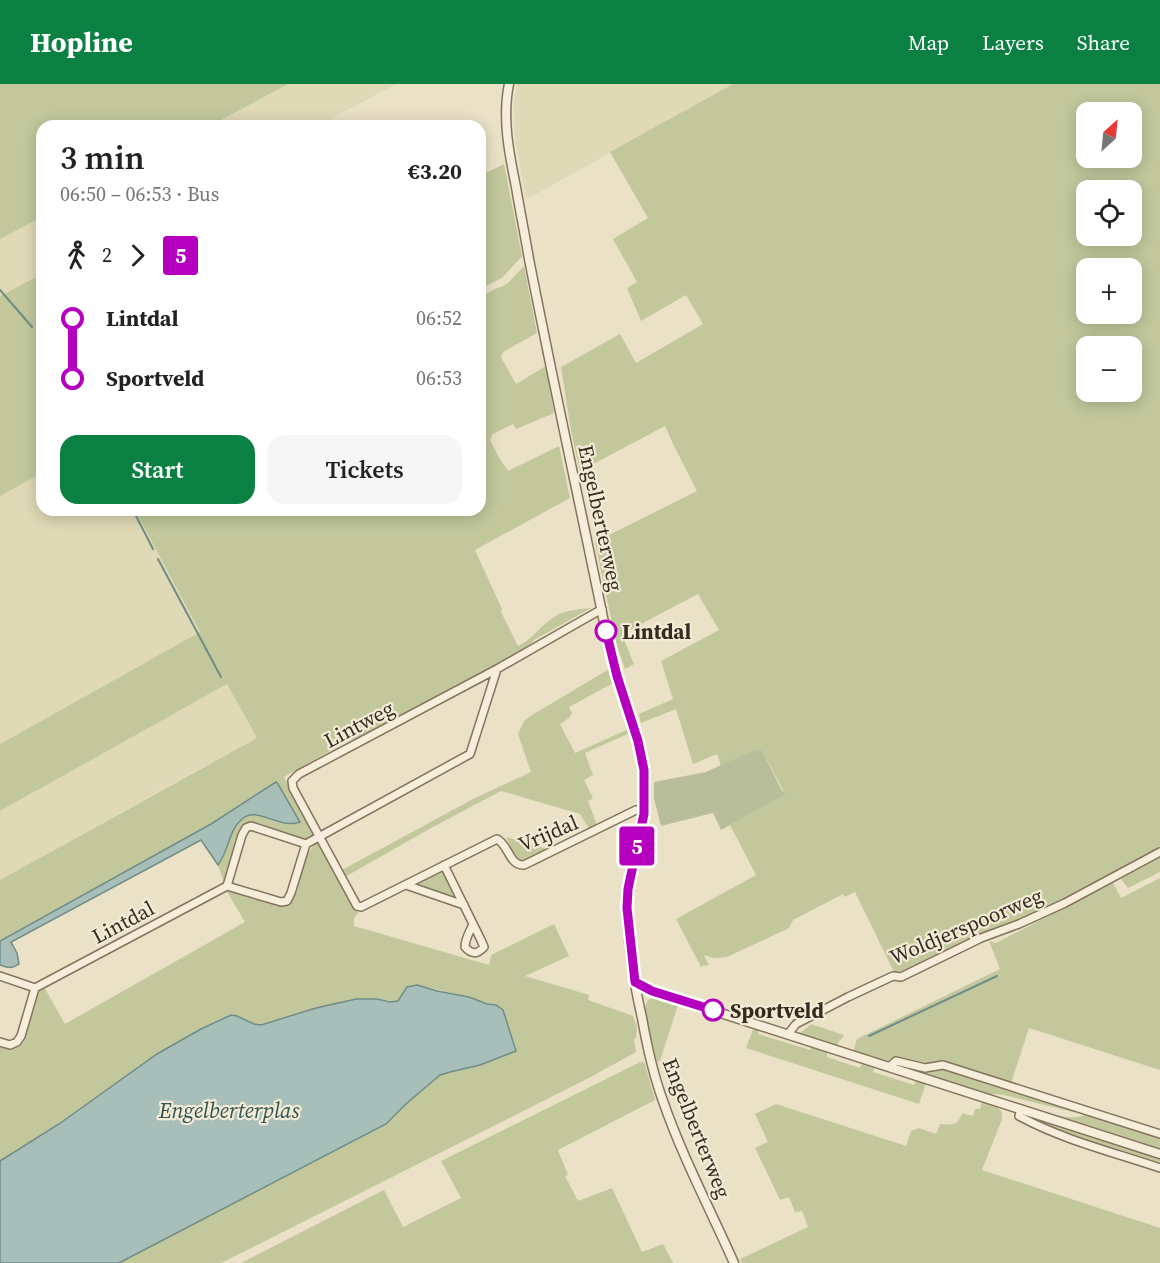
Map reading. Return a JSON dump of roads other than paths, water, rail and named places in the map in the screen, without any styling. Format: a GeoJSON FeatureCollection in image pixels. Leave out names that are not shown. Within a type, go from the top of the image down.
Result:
{"type":"FeatureCollection","features":[{"type":"Feature","properties":{"kind":"street","name":"Engelberterweg"},"geometry":{"type":"LineString","coordinates":[[509,84],[506,120],[512,169],[608,644],[638,741],[644,770],[644,809],[628,889],[627,908],[638,1001],[648,1052],[662,1100],[734,1263]]}},
{"type":"Feature","properties":{"kind":"street"},"geometry":{"type":"LineString","coordinates":[[306,844],[251,826],[246,828],[227,886],[281,903],[287,901],[306,844],[470,754],[497,669],[602,609]]}},
{"type":"Feature","properties":{"kind":"street","name":"Lintweg"},"geometry":{"type":"LineString","coordinates":[[319,836],[293,788],[292,781],[299,774],[497,669]]}},
{"type":"Feature","properties":{"kind":"street","name":"Vrijdal"},"geometry":{"type":"LineString","coordinates":[[319,836],[357,906],[361,907],[497,838],[503,842],[513,861],[519,866],[636,810],[644,809]]}},
{"type":"Feature","properties":{"kind":"street","name":"Woldjerspoorweg"},"geometry":{"type":"LineString","coordinates":[[788,1034],[796,1024],[848,997],[892,976],[901,977],[981,938],[1065,903],[1160,852]]}},
{"type":"Feature","properties":{"kind":"street"},"geometry":{"type":"LineString","coordinates":[[444,865],[473,924]]}},
{"type":"Feature","properties":{"kind":"street"},"geometry":{"type":"LineString","coordinates":[[406,885],[464,905]]}},
{"type":"Feature","properties":{"kind":"street","name":"Lintdal"},"geometry":{"type":"LineString","coordinates":[[35,988],[227,886]]}},
{"type":"Feature","properties":{"kind":"street"},"geometry":{"type":"LineString","coordinates":[[0,976],[35,988],[21,1036],[17,1042],[10,1045],[0,1042]]}},
{"type":"Feature","properties":{"kind":"street"},"geometry":{"type":"LineString","coordinates":[[635,982],[652,991],[1160,1154]]}},
{"type":"Feature","properties":{"kind":"street"},"geometry":{"type":"LineString","coordinates":[[638,1001],[652,991]]}},
{"type":"Feature","properties":{"kind":"street"},"geometry":{"type":"LineString","coordinates":[[889,1066],[896,1061],[925,1068],[943,1065],[1160,1134]]}},
{"type":"Feature","properties":{"kind":"street"},"geometry":{"type":"LineString","coordinates":[[1021,1109],[1019,1116],[1057,1134],[1160,1168]]}},
{"type":"Feature","properties":{"kind":"water"},"geometry":{"type":"Polygon","coordinates":[[[276,782],[300,822],[284,823],[261,816],[248,815],[234,829],[218,865],[201,840],[11,942],[17,953],[19,964],[14,967],[0,965],[0,941],[211,824],[276,782]]]}},
{"type":"Feature","properties":{"kind":"water","name":"Engelberterplas"},"geometry":{"type":"Polygon","coordinates":[[[417,985],[496,1005],[503,1010],[516,1051],[480,1065],[440,1075],[386,1124],[119,1263],[0,1263],[0,1161],[59,1124],[157,1054],[231,1015],[261,1025],[316,1008],[356,999],[398,1001],[407,987],[417,985]]]}},
{"type":"Feature","properties":{"kind":"waterway"},"geometry":{"type":"LineString","coordinates":[[0,290],[32,327]]}},
{"type":"Feature","properties":{"kind":"waterway"},"geometry":{"type":"LineString","coordinates":[[136,516],[153,549]]}},
{"type":"Feature","properties":{"kind":"waterway"},"geometry":{"type":"LineString","coordinates":[[158,559],[221,677]]}},
{"type":"Feature","properties":{"kind":"waterway"},"geometry":{"type":"LineString","coordinates":[[869,1036],[997,976]]}},
{"type":"Feature","properties":{"kind":"place","name":"Lintdal"},"geometry":{"type":"Point","coordinates":[606,631]}},
{"type":"Feature","properties":{"kind":"place","name":"Sportveld"},"geometry":{"type":"Point","coordinates":[713,1010]}}]}
